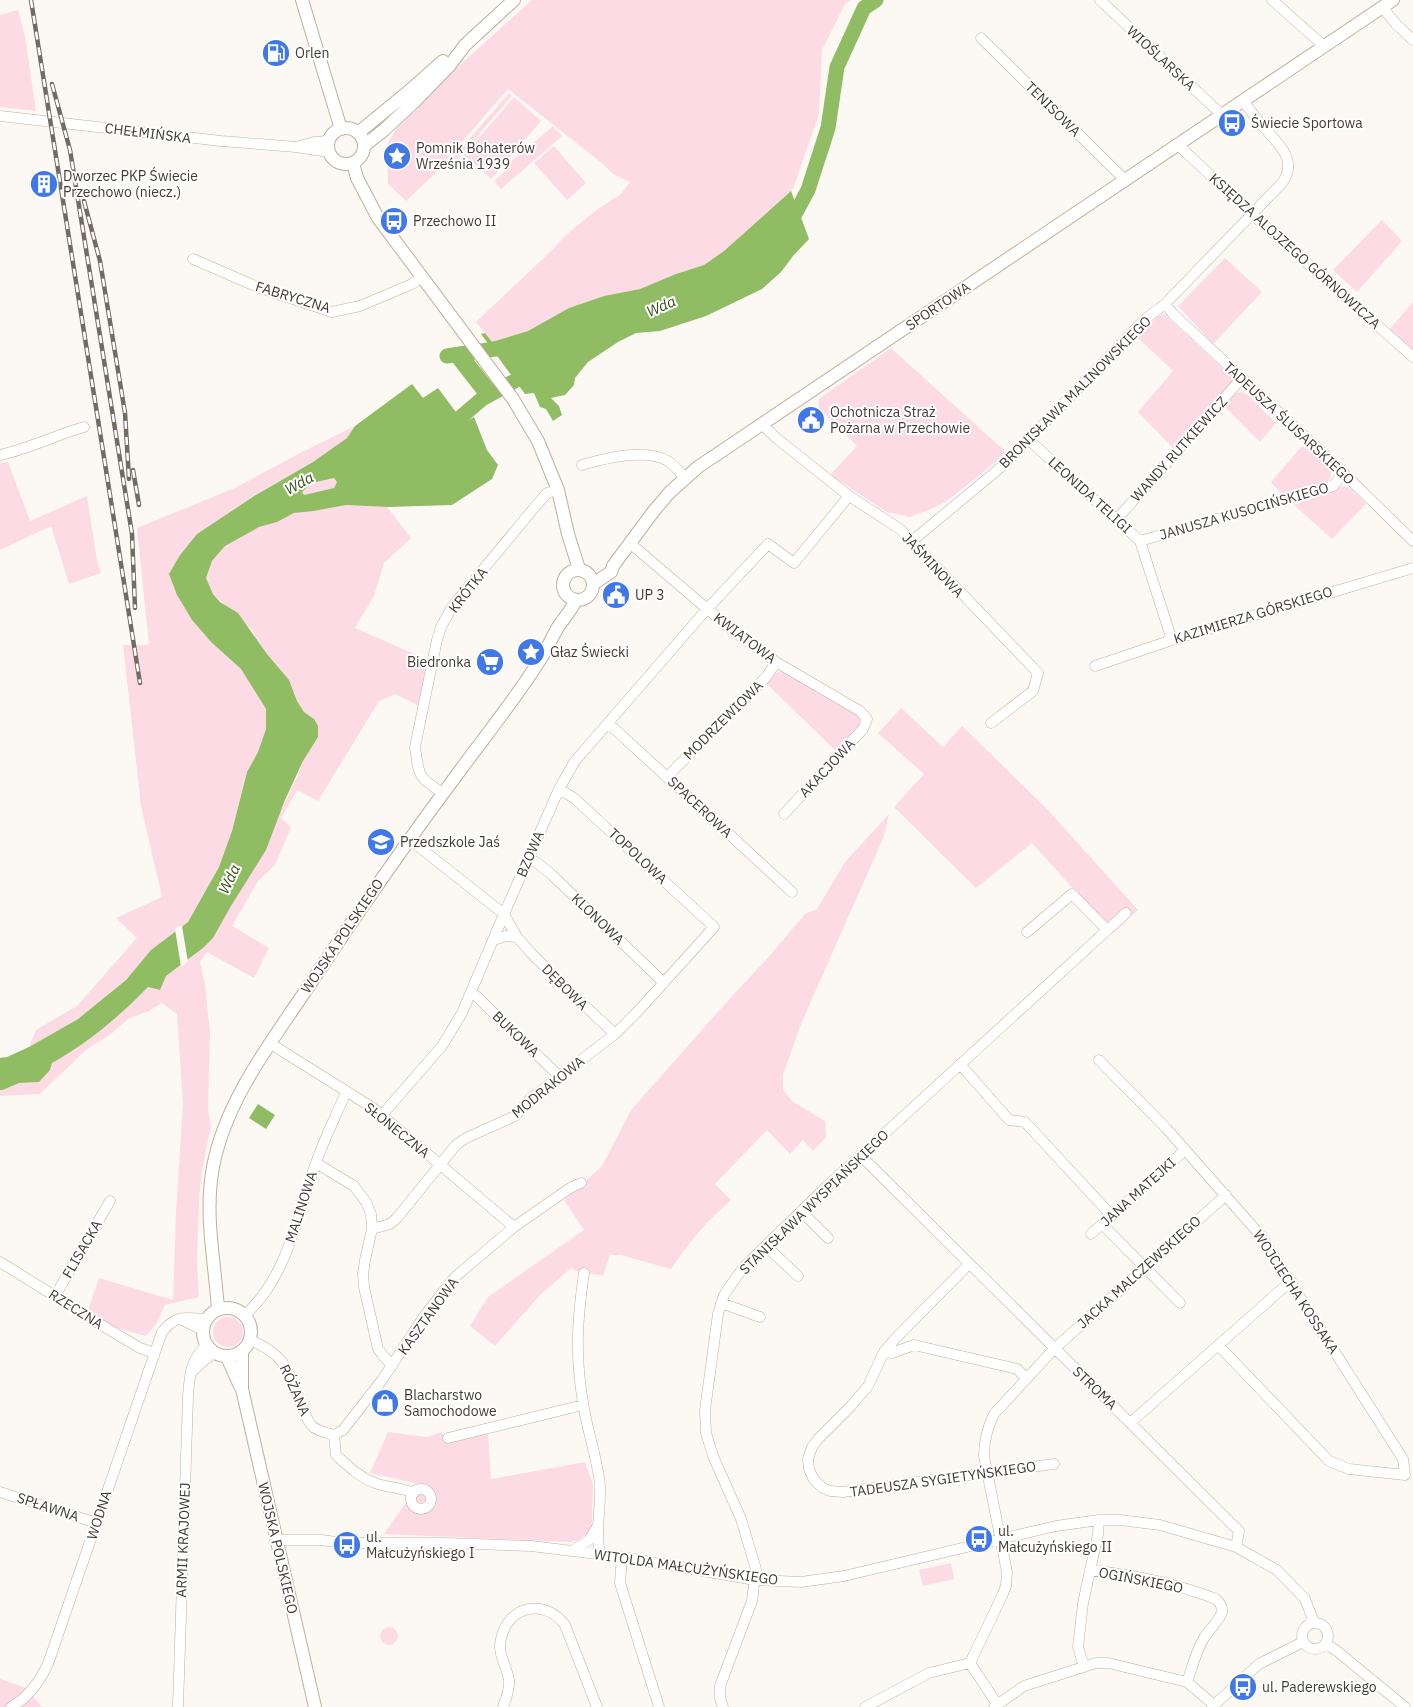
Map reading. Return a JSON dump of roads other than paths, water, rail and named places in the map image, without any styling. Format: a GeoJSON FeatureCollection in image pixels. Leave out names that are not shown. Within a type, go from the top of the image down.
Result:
{"type":"FeatureCollection","features":[{"type":"Feature","properties":{"kind":"street"},"geometry":{"type":"LineString","coordinates":[[302,0],[341,129]]}},
{"type":"Feature","properties":{"kind":"street"},"geometry":{"type":"LineString","coordinates":[[365,145],[414,102],[450,65],[465,45],[514,0]]}},
{"type":"Feature","properties":{"kind":"street","name":"WIOŚLARSKA"},"geometry":{"type":"LineString","coordinates":[[1100,0],[1222,115]]}},
{"type":"Feature","properties":{"kind":"street"},"geometry":{"type":"LineString","coordinates":[[1272,0],[1324,46]]}},
{"type":"Feature","properties":{"kind":"street"},"geometry":{"type":"LineString","coordinates":[[1388,4],[1396,24],[1413,40]]}},
{"type":"Feature","properties":{"kind":"street","name":"SPORTOWA"},"geometry":{"type":"LineString","coordinates":[[583,575],[606,566],[613,566],[653,512],[698,467],[1388,4]]}},
{"type":"Feature","properties":{"kind":"street","name":"TENISOWA"},"geometry":{"type":"LineString","coordinates":[[981,38],[1125,180]]}},
{"type":"Feature","properties":{"kind":"street"},"geometry":{"type":"LineString","coordinates":[[358,133],[454,51],[465,45]]}},
{"type":"Feature","properties":{"kind":"street","name":"BRONISŁAWA MALINOWSKIEGO"},"geometry":{"type":"LineString","coordinates":[[912,541],[1006,463],[1144,320],[1165,304],[1287,177],[1289,162],[1283,150],[1243,101]]}},
{"type":"Feature","properties":{"kind":"street","name":"CHEŁMIŃSKA"},"geometry":{"type":"LineString","coordinates":[[0,116],[221,141],[296,147],[314,142],[329,147]]}},
{"type":"Feature","properties":{"kind":"street"},"geometry":{"type":"LineString","coordinates":[[347,128],[358,133],[363,138],[365,145],[362,156],[353,164],[347,165],[336,161],[329,147],[332,136],[341,129],[347,128]]}},
{"type":"Feature","properties":{"kind":"street","name":"KSIĘDZA ALOJZEGO GÓRNOWICZA"},"geometry":{"type":"LineString","coordinates":[[1178,145],[1252,215],[1413,357]]}},
{"type":"Feature","properties":{"kind":"street"},"geometry":{"type":"LineString","coordinates":[[353,164],[357,178],[378,218],[523,414],[538,441],[558,490],[568,534],[583,575],[588,596],[583,599],[572,598]]}},
{"type":"Feature","properties":{"kind":"street","name":"FABRYCZNA"},"geometry":{"type":"LineString","coordinates":[[193,259],[260,288],[332,312],[360,306],[412,284],[422,277]]}},
{"type":"Feature","properties":{"kind":"street","name":"TADEUSZA ŚLUSARSKIEGO"},"geometry":{"type":"LineString","coordinates":[[1165,304],[1173,314],[1413,541]]}},
{"type":"Feature","properties":{"kind":"street","name":"WANDY RUTKIEWICZ"},"geometry":{"type":"LineString","coordinates":[[1116,520],[1242,378]]}},
{"type":"Feature","properties":{"kind":"street","name":"JAŚMINOWA"},"geometry":{"type":"LineString","coordinates":[[762,424],[775,437],[849,496],[900,529],[1038,673],[1032,691],[991,724]]}},
{"type":"Feature","properties":{"kind":"street"},"geometry":{"type":"LineString","coordinates":[[0,455],[84,427]]}},
{"type":"Feature","properties":{"kind":"street","name":"LEONIDA TELIGI"},"geometry":{"type":"LineString","coordinates":[[1029,440],[1140,541],[1172,640]]}},
{"type":"Feature","properties":{"kind":"street"},"geometry":{"type":"LineString","coordinates":[[582,465],[620,456],[654,455],[669,462],[685,478]]}},
{"type":"Feature","properties":{"kind":"street","name":"JANUSZA KUSOCIŃSKIEGO"},"geometry":{"type":"LineString","coordinates":[[1140,541],[1333,486],[1343,474]]}},
{"type":"Feature","properties":{"kind":"street","name":"KRÓTKA"},"geometry":{"type":"LineString","coordinates":[[443,793],[423,780],[417,762],[415,747],[436,640],[452,607],[547,493],[558,490]]}},
{"type":"Feature","properties":{"kind":"street","name":"BZOWA"},"geometry":{"type":"LineString","coordinates":[[382,1116],[442,1046],[462,1014],[559,789],[575,761],[707,610],[768,544],[794,563],[849,496]]}},
{"type":"Feature","properties":{"kind":"street","name":"KWIATOWA"},"geometry":{"type":"LineString","coordinates":[[631,544],[732,630],[776,662],[860,711],[867,719]]}},
{"type":"Feature","properties":{"kind":"street","name":"KAZIMIERZA GÓRSKIEGO"},"geometry":{"type":"LineString","coordinates":[[1095,666],[1172,640],[1413,568]]}},
{"type":"Feature","properties":{"kind":"street","name":"WOJSKA POLSKIEGO"},"geometry":{"type":"LineString","coordinates":[[224,1309],[216,1280],[210,1237],[209,1210],[214,1166],[236,1102],[271,1044],[351,922],[409,839],[537,665],[560,625],[572,598],[562,588],[564,579],[583,575]]}},
{"type":"Feature","properties":{"kind":"street","name":"MODRZEWIOWA"},"geometry":{"type":"LineString","coordinates":[[667,777],[767,676],[776,662]]}},
{"type":"Feature","properties":{"kind":"street","name":"AKACJOWA"},"geometry":{"type":"LineString","coordinates":[[784,814],[864,729],[867,719]]}},
{"type":"Feature","properties":{"kind":"street","name":"SPACEROWA"},"geometry":{"type":"LineString","coordinates":[[608,723],[792,892]]}},
{"type":"Feature","properties":{"kind":"street","name":"TOPOLOWA"},"geometry":{"type":"LineString","coordinates":[[559,789],[574,798],[714,928]]}},
{"type":"Feature","properties":{"kind":"street"},"geometry":{"type":"LineString","coordinates":[[409,839],[504,914]]}},
{"type":"Feature","properties":{"kind":"street","name":"KLONOWA"},"geometry":{"type":"LineString","coordinates":[[528,859],[536,862],[552,875],[664,983]]}},
{"type":"Feature","properties":{"kind":"street"},"geometry":{"type":"LineString","coordinates":[[1027,932],[1072,894],[1107,930]]}},
{"type":"Feature","properties":{"kind":"street","name":"STANISŁAWA WYSPIAŃSKIEGO"},"geometry":{"type":"LineString","coordinates":[[723,1707],[720,1698],[720,1686],[752,1600],[756,1569],[749,1543],[713,1456],[705,1422],[706,1397],[721,1303],[737,1276],[801,1211],[1126,913]]}},
{"type":"Feature","properties":{"kind":"street","name":"DĘBOWA"},"geometry":{"type":"LineString","coordinates":[[504,914],[517,937],[570,992],[615,1034]]}},
{"type":"Feature","properties":{"kind":"street","name":"MODRAKOWA"},"geometry":{"type":"LineString","coordinates":[[372,1229],[390,1224],[397,1218],[456,1145],[466,1138],[515,1116],[530,1099],[615,1034],[714,928]]}},
{"type":"Feature","properties":{"kind":"street"},"geometry":{"type":"LineString","coordinates":[[494,940],[506,936],[517,937]]}},
{"type":"Feature","properties":{"kind":"street","name":"BUKOWA"},"geometry":{"type":"LineString","coordinates":[[472,992],[559,1076]]}},
{"type":"Feature","properties":{"kind":"street","name":"SŁONECZNA"},"geometry":{"type":"LineString","coordinates":[[271,1044],[382,1116],[514,1228]]}},
{"type":"Feature","properties":{"kind":"street","name":"WOJCIECHA KOSSAKA"},"geometry":{"type":"LineString","coordinates":[[1099,1060],[1166,1128],[1262,1236],[1403,1459],[1404,1475],[1349,1469],[1329,1461],[1219,1346]]}},
{"type":"Feature","properties":{"kind":"street"},"geometry":{"type":"LineString","coordinates":[[960,1064],[1009,1120],[1025,1122],[1112,1216]]}},
{"type":"Feature","properties":{"kind":"street","name":"MALINOWA"},"geometry":{"type":"LineString","coordinates":[[245,1315],[263,1296],[284,1258],[316,1162],[346,1092]]}},
{"type":"Feature","properties":{"kind":"street","name":"JANA MATEJKI"},"geometry":{"type":"LineString","coordinates":[[1091,1234],[1185,1150]]}},
{"type":"Feature","properties":{"kind":"street","name":"STROMA"},"geometry":{"type":"LineString","coordinates":[[860,1155],[1239,1531],[1236,1547]]}},
{"type":"Feature","properties":{"kind":"street"},"geometry":{"type":"LineString","coordinates":[[316,1162],[354,1186],[366,1202],[371,1214],[372,1229],[364,1260],[364,1287],[378,1349],[392,1366]]}},
{"type":"Feature","properties":{"kind":"street","name":"KASZTANOWA"},"geometry":{"type":"LineString","coordinates":[[334,1435],[343,1430],[392,1366],[425,1315],[455,1277],[514,1228],[570,1188],[581,1183]]}},
{"type":"Feature","properties":{"kind":"street","name":"JACKA MALCZEWSKIEGO"},"geometry":{"type":"LineString","coordinates":[[970,1663],[1006,1586],[1007,1572],[984,1447],[988,1426],[994,1414],[1001,1404],[1054,1349],[1226,1195]]}},
{"type":"Feature","properties":{"kind":"street","name":"FLISACKA"},"geometry":{"type":"LineString","coordinates":[[55,1296],[110,1201]]}},
{"type":"Feature","properties":{"kind":"street"},"geometry":{"type":"LineString","coordinates":[[801,1211],[828,1238]]}},
{"type":"Feature","properties":{"kind":"street"},"geometry":{"type":"LineString","coordinates":[[1102,1224],[1180,1303]]}},
{"type":"Feature","properties":{"kind":"street"},"geometry":{"type":"LineString","coordinates":[[766,1246],[798,1276]]}},
{"type":"Feature","properties":{"kind":"street","name":"RZECZNA"},"geometry":{"type":"LineString","coordinates":[[0,1262],[140,1348],[154,1353]]}},
{"type":"Feature","properties":{"kind":"street","name":"TADEUSZA SYGIETYŃSKIEGO"},"geometry":{"type":"LineString","coordinates":[[969,1264],[884,1352],[868,1386],[812,1447],[808,1459],[809,1469],[814,1480],[823,1488],[830,1491],[843,1492],[1054,1464]]}},
{"type":"Feature","properties":{"kind":"street"},"geometry":{"type":"LineString","coordinates":[[584,1273],[577,1339],[577,1362],[583,1405],[600,1486],[598,1524],[600,1554]]}},
{"type":"Feature","properties":{"kind":"street"},"geometry":{"type":"LineString","coordinates":[[1130,1422],[1219,1346],[1291,1280]]}},
{"type":"Feature","properties":{"kind":"street"},"geometry":{"type":"LineString","coordinates":[[721,1303],[760,1317]]}},
{"type":"Feature","properties":{"kind":"street"},"geometry":{"type":"LineString","coordinates":[[224,1309],[238,1310],[245,1315],[250,1323],[252,1332],[250,1340],[242,1352],[235,1356],[216,1352],[205,1325],[224,1309]]}},
{"type":"Feature","properties":{"kind":"street","name":"WODNA"},"geometry":{"type":"LineString","coordinates":[[11,1707],[29,1693],[44,1673],[57,1641],[162,1332],[170,1322],[179,1318],[205,1325]]}},
{"type":"Feature","properties":{"kind":"street","name":"RÓŻANA"},"geometry":{"type":"LineString","coordinates":[[250,1340],[263,1346],[281,1359],[291,1377],[305,1415],[313,1427],[334,1435]]}},
{"type":"Feature","properties":{"kind":"street"},"geometry":{"type":"LineString","coordinates":[[884,1352],[892,1353],[914,1345],[1017,1369],[1026,1378]]}},
{"type":"Feature","properties":{"kind":"street","name":"WOJSKA POLSKIEGO"},"geometry":{"type":"LineString","coordinates":[[216,1352],[242,1389]]}},
{"type":"Feature","properties":{"kind":"street","name":"ARMII KRAJOWEJ"},"geometry":{"type":"LineString","coordinates":[[178,1707],[190,1374],[196,1356],[216,1352]]}},
{"type":"Feature","properties":{"kind":"street","name":"WOJSKA POLSKIEGO"},"geometry":{"type":"LineString","coordinates":[[242,1352],[242,1389],[315,1707]]}},
{"type":"Feature","properties":{"kind":"street"},"geometry":{"type":"LineString","coordinates":[[448,1438],[583,1405]]}},
{"type":"Feature","properties":{"kind":"street"},"geometry":{"type":"LineString","coordinates":[[334,1435],[336,1455],[357,1474],[376,1484],[414,1493]]}},
{"type":"Feature","properties":{"kind":"street","name":"SPŁAWNA"},"geometry":{"type":"LineString","coordinates":[[0,1492],[97,1522]]}},
{"type":"Feature","properties":{"kind":"street"},"geometry":{"type":"LineString","coordinates":[[1084,1667],[1078,1647],[1083,1603],[1099,1520]]}},
{"type":"Feature","properties":{"kind":"street","name":"WITOLDA MAŁCUŻYŃSKIEGO"},"geometry":{"type":"LineString","coordinates":[[276,1540],[530,1546],[622,1557],[755,1580],[801,1582],[844,1576],[1001,1538],[1056,1526],[1099,1520],[1120,1520],[1160,1525],[1236,1547]]}},
{"type":"Feature","properties":{"kind":"street"},"geometry":{"type":"LineString","coordinates":[[572,1551],[589,1540],[596,1531],[598,1524]]}},
{"type":"Feature","properties":{"kind":"street"},"geometry":{"type":"LineString","coordinates":[[1236,1547],[1277,1570],[1305,1599],[1314,1622]]}},
{"type":"Feature","properties":{"kind":"street"},"geometry":{"type":"LineString","coordinates":[[622,1557],[620,1583],[659,1707]]}},
{"type":"Feature","properties":{"kind":"street","name":"OGIŃSKIEGO"},"geometry":{"type":"LineString","coordinates":[[1090,1570],[1166,1582],[1216,1599],[1220,1603],[1223,1609],[1221,1616],[1199,1646],[1187,1682]]}},
{"type":"Feature","properties":{"kind":"street"},"geometry":{"type":"LineString","coordinates":[[503,1707],[509,1682],[500,1653],[500,1640],[506,1624],[513,1616],[519,1611],[532,1608],[551,1613],[565,1625],[597,1707]]}},
{"type":"Feature","properties":{"kind":"street"},"geometry":{"type":"LineString","coordinates":[[1314,1622],[1320,1623],[1328,1632],[1326,1644],[1318,1649],[1309,1648],[1303,1642],[1302,1631],[1305,1626],[1314,1622]]}},
{"type":"Feature","properties":{"kind":"street"},"geometry":{"type":"LineString","coordinates":[[865,1707],[929,1673],[970,1663],[996,1705],[1024,1686],[1096,1663],[1117,1664],[1187,1682],[1213,1706],[1258,1664],[1303,1642]]}},
{"type":"Feature","properties":{"kind":"street"},"geometry":{"type":"LineString","coordinates":[[1326,1644],[1405,1707]]}},
{"type":"Feature","properties":{"kind":"water"},"geometry":{"type":"Polygon","coordinates":[[[791,191],[809,239],[781,272],[762,289],[706,316],[660,331],[636,333],[618,342],[588,362],[575,378],[574,385],[565,395],[551,398],[559,406],[562,415],[553,421],[546,409],[540,407],[534,393],[525,394],[481,334],[485,333],[492,342],[528,331],[569,308],[604,296],[640,289],[704,265],[724,251],[791,191]]]}},
{"type":"Feature","properties":{"kind":"water"},"geometry":{"type":"Polygon","coordinates":[[[463,346],[501,394],[485,404],[446,354],[452,348],[463,346]]]}},
{"type":"Feature","properties":{"kind":"water"},"geometry":{"type":"Polygon","coordinates":[[[412,384],[423,398],[438,388],[464,423],[474,417],[487,450],[498,465],[492,479],[452,505],[387,507],[346,505],[294,513],[277,522],[259,527],[225,546],[212,561],[206,578],[213,594],[220,602],[238,613],[267,654],[289,680],[297,701],[304,712],[314,719],[318,726],[318,737],[303,761],[285,800],[266,850],[213,938],[166,976],[160,990],[148,987],[103,1029],[52,1063],[50,1070],[39,1082],[19,1083],[0,1090],[0,1058],[7,1057],[29,1047],[78,1019],[126,980],[151,950],[188,922],[219,867],[232,831],[247,772],[258,752],[266,729],[266,709],[241,669],[211,642],[192,620],[177,595],[169,574],[180,555],[197,534],[254,496],[313,462],[347,438],[355,426],[412,384]],[[334,478],[312,483],[302,492],[304,495],[334,488],[337,482],[334,478]]]}},
{"type":"Feature","properties":{"kind":"water"},"geometry":{"type":"Polygon","coordinates":[[[258,1104],[275,1115],[266,1129],[249,1118],[258,1104]]]}},
{"type":"Feature","properties":{"kind":"waterway","name":"Wda"},"geometry":{"type":"LineString","coordinates":[[788,227],[808,190],[828,128],[837,67],[864,8],[876,0]]}},
{"type":"Feature","properties":{"kind":"waterway"},"geometry":{"type":"LineString","coordinates":[[447,356],[502,348],[512,351]]}},
{"type":"Feature","properties":{"kind":"waterway","name":"Wda"},"geometry":{"type":"LineString","coordinates":[[442,426],[461,417],[482,399],[533,371]]}},
{"type":"Feature","properties":{"kind":"railway"},"geometry":{"type":"LineString","coordinates":[[31,0],[140,683]]}},
{"type":"Feature","properties":{"kind":"railway"},"geometry":{"type":"LineString","coordinates":[[52,84],[70,150],[132,534],[135,608]]}},
{"type":"Feature","properties":{"kind":"railway"},"geometry":{"type":"LineString","coordinates":[[84,201],[100,261],[125,413],[129,479]]}},
{"type":"Feature","properties":{"kind":"railway"},"geometry":{"type":"LineString","coordinates":[[133,470],[139,505]]}},
{"type":"Feature","properties":{"kind":"place","name":"Orlen"},"geometry":{"type":"Point","coordinates":[276,53]}},
{"type":"Feature","properties":{"kind":"place","name":"Świecie Sportowa"},"geometry":{"type":"Point","coordinates":[1232,123]}},
{"type":"Feature","properties":{"kind":"place","name":"Pomnik Bohaterów Września 1939"},"geometry":{"type":"Point","coordinates":[397,156]}},
{"type":"Feature","properties":{"kind":"place","name":"Dworzec PKP Świecie Przechowo (niecz.)"},"geometry":{"type":"Point","coordinates":[44,184]}},
{"type":"Feature","properties":{"kind":"place","name":"Przechowo II"},"geometry":{"type":"Point","coordinates":[394,221]}},
{"type":"Feature","properties":{"kind":"place","name":"Ochotnicza Straż Pożarna w Przechowie"},"geometry":{"type":"Point","coordinates":[811,420]}},
{"type":"Feature","properties":{"kind":"place","name":"UP 3"},"geometry":{"type":"Point","coordinates":[616,595]}},
{"type":"Feature","properties":{"kind":"place","name":"Głaz Świecki"},"geometry":{"type":"Point","coordinates":[531,652]}},
{"type":"Feature","properties":{"kind":"place","name":"Biedronka"},"geometry":{"type":"Point","coordinates":[490,662]}},
{"type":"Feature","properties":{"kind":"place","name":"Przedszkole Jaś"},"geometry":{"type":"Point","coordinates":[381,842]}},
{"type":"Feature","properties":{"kind":"place","name":"Blacharstwo Samochodowe"},"geometry":{"type":"Point","coordinates":[385,1403]}},
{"type":"Feature","properties":{"kind":"place","name":"ul. Małcużyńskiego II"},"geometry":{"type":"Point","coordinates":[979,1539]}},
{"type":"Feature","properties":{"kind":"place","name":"ul. Małcużyńskiego I"},"geometry":{"type":"Point","coordinates":[347,1545]}},
{"type":"Feature","properties":{"kind":"place","name":"ul. Paderewskiego"},"geometry":{"type":"Point","coordinates":[1243,1687]}}]}
